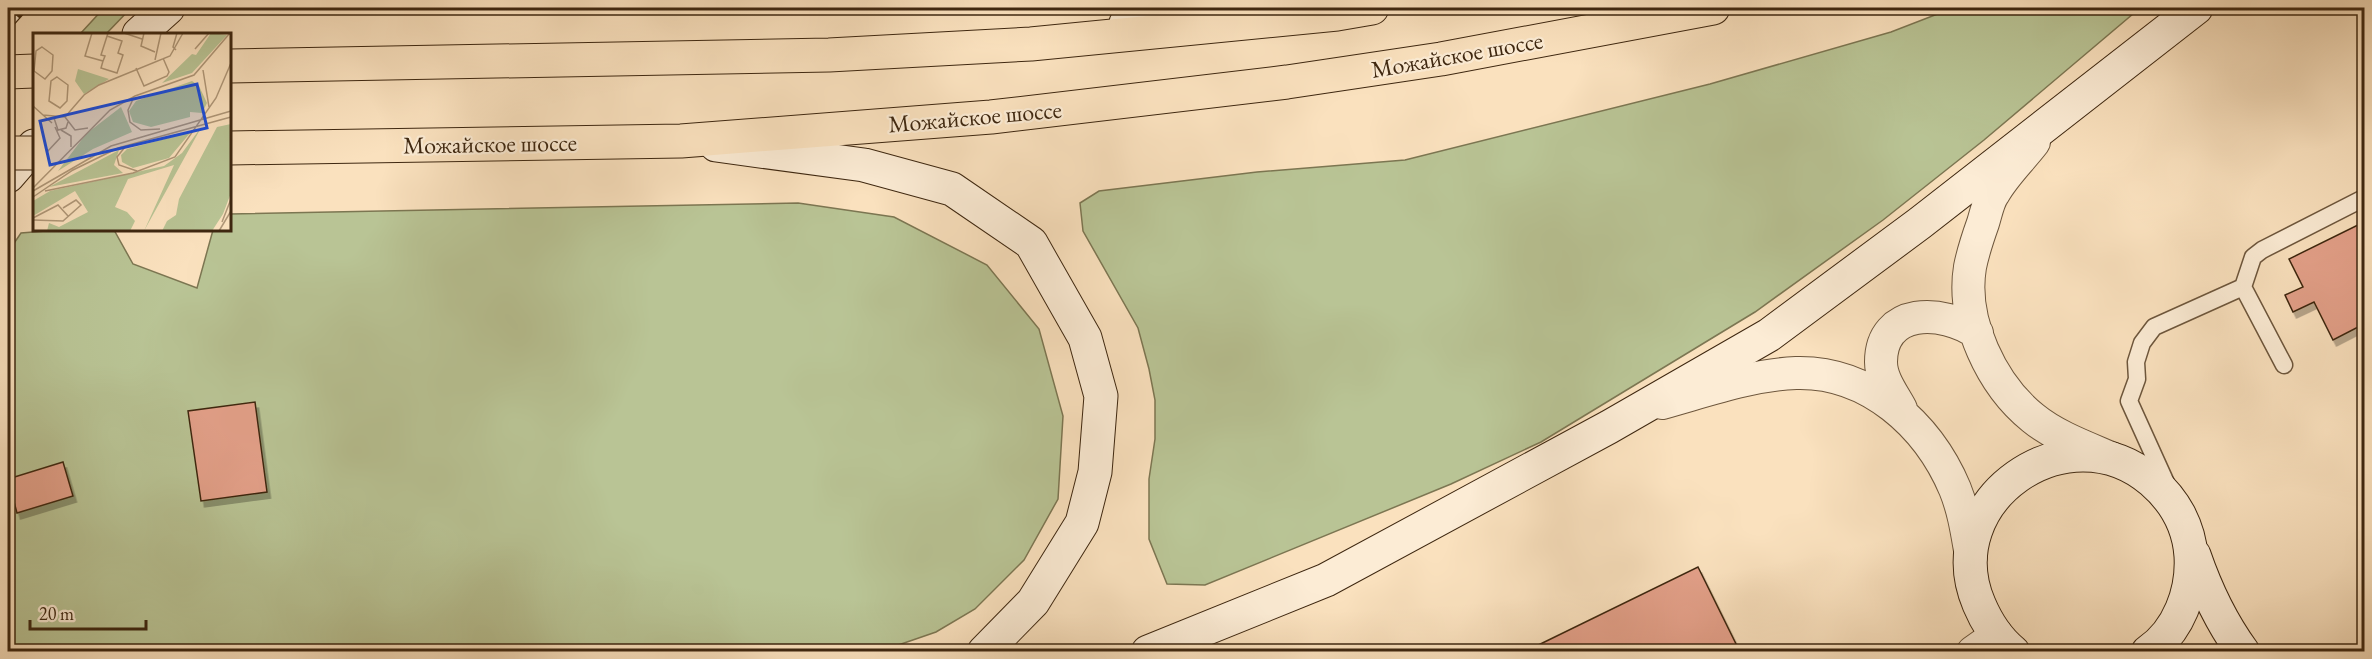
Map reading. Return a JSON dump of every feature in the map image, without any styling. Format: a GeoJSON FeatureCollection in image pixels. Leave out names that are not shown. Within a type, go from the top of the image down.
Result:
{"type":"FeatureCollection","features":[{"type":"Feature","properties":{"kind":"main road"},"geometry":{"type":"LineString","coordinates":[[231,66],[829,55],[1031,44],[1337,14],[1372,8]]}},
{"type":"Feature","properties":{"kind":"main road","name":"Можайское шоссе"},"geometry":{"type":"LineString","coordinates":[[231,148],[681,141],[991,117],[1287,82],[1441,59],[1713,8]]}},
{"type":"Feature","properties":{"kind":"main road"},"geometry":{"type":"LineString","coordinates":[[8,72],[33,71]]}},
{"type":"Feature","properties":{"kind":"main road"},"geometry":{"type":"LineString","coordinates":[[8,153],[33,153]]}},
{"type":"Feature","properties":{"kind":"street"},"geometry":{"type":"LineString","coordinates":[[140,33],[168,8]]}},
{"type":"Feature","properties":{"kind":"street"},"geometry":{"type":"LineString","coordinates":[[1031,44],[1198,8]]}},
{"type":"Feature","properties":{"kind":"street"},"geometry":{"type":"LineString","coordinates":[[1148,651],[1326,580],[1492,492],[1769,335],[1920,223],[2196,8]]}},
{"type":"Feature","properties":{"kind":"street"},"geometry":{"type":"LineString","coordinates":[[2053,118],[1993,194],[1970,269],[1970,301],[1977,333],[1989,363],[2005,390],[2034,419],[2069,439],[2141,472],[2165,493],[2186,532],[2207,591],[2227,630],[2244,651]]}},
{"type":"Feature","properties":{"kind":"street"},"geometry":{"type":"LineString","coordinates":[[681,141],[864,165],[952,189],[1031,243],[1085,338],[1101,396],[1095,472],[1082,523],[1052,573],[1033,602],[984,651]]}},
{"type":"Feature","properties":{"kind":"street"},"geometry":{"type":"LineString","coordinates":[[8,176],[33,147]]}},
{"type":"Feature","properties":{"kind":"street"},"geometry":{"type":"LineString","coordinates":[[1977,333],[1965,324],[1943,318],[1926,316],[1907,320],[1892,328],[1883,345],[1880,363],[1886,382],[1904,413],[1934,449],[1955,489],[1966,524],[1973,591],[1994,646]]}},
{"type":"Feature","properties":{"kind":"street"},"geometry":{"type":"LineString","coordinates":[[1638,410],[1741,381],[1796,374],[1826,375],[1872,390],[1904,413]]}},
{"type":"Feature","properties":{"kind":"street"},"geometry":{"type":"LineString","coordinates":[[1971,556],[1979,521],[1996,494],[2019,473],[2048,459],[2080,454],[2112,458]]}},
{"type":"Feature","properties":{"kind":"street"},"geometry":{"type":"LineString","coordinates":[[2148,651],[2156,646],[2175,624],[2187,598],[2192,572],[2186,532]]}},
{"type":"Feature","properties":{"kind":"lane"},"geometry":{"type":"LineString","coordinates":[[2284,365],[2243,287],[2253,257],[2262,250],[2364,198]]}},
{"type":"Feature","properties":{"kind":"lane"},"geometry":{"type":"LineString","coordinates":[[2186,532],[2129,401],[2138,379],[2136,362],[2142,343],[2154,327],[2243,287]]}},
{"type":"Feature","properties":{"kind":"green space"},"geometry":{"type":"Polygon","coordinates":[[[104,8],[131,8],[107,33],[81,33],[104,8]]]}},
{"type":"Feature","properties":{"kind":"green space"},"geometry":{"type":"Polygon","coordinates":[[[416,8],[782,8],[738,11],[416,8]]]}},
{"type":"Feature","properties":{"kind":"green space"},"geometry":{"type":"Polygon","coordinates":[[[1953,8],[2140,8],[1984,140],[1883,220],[1755,312],[1541,442],[1451,484],[1205,585],[1167,584],[1149,539],[1149,479],[1155,439],[1155,400],[1149,369],[1138,328],[1083,231],[1080,203],[1099,191],[1257,172],[1405,160],[1710,84],[1891,32],[1953,8]]]}},
{"type":"Feature","properties":{"kind":"green space"},"geometry":{"type":"Polygon","coordinates":[[[798,203],[894,217],[987,265],[1039,329],[1063,416],[1058,499],[1024,560],[975,609],[936,632],[881,651],[8,652],[8,252],[21,233],[115,231],[133,264],[197,288],[213,231],[231,231],[231,214],[798,203]]]}},
{"type":"Feature","properties":{"kind":"building"},"geometry":{"type":"Polygon","coordinates":[[[2364,222],[2364,324],[2333,340],[2314,302],[2293,312],[2285,295],[2303,287],[2289,259],[2364,222]]]}},
{"type":"Feature","properties":{"kind":"building"},"geometry":{"type":"Polygon","coordinates":[[[255,402],[267,492],[201,501],[188,411],[255,402]]]}},
{"type":"Feature","properties":{"kind":"building"},"geometry":{"type":"Polygon","coordinates":[[[63,462],[73,496],[17,513],[8,479],[63,462]]]}},
{"type":"Feature","properties":{"kind":"building"},"geometry":{"type":"Polygon","coordinates":[[[1698,567],[1740,652],[1524,652],[1698,567]]]}},
{"type":"Feature","properties":{"kind":"railway"},"geometry":{"type":"LineString","coordinates":[[8,27],[25,8]]}}]}
